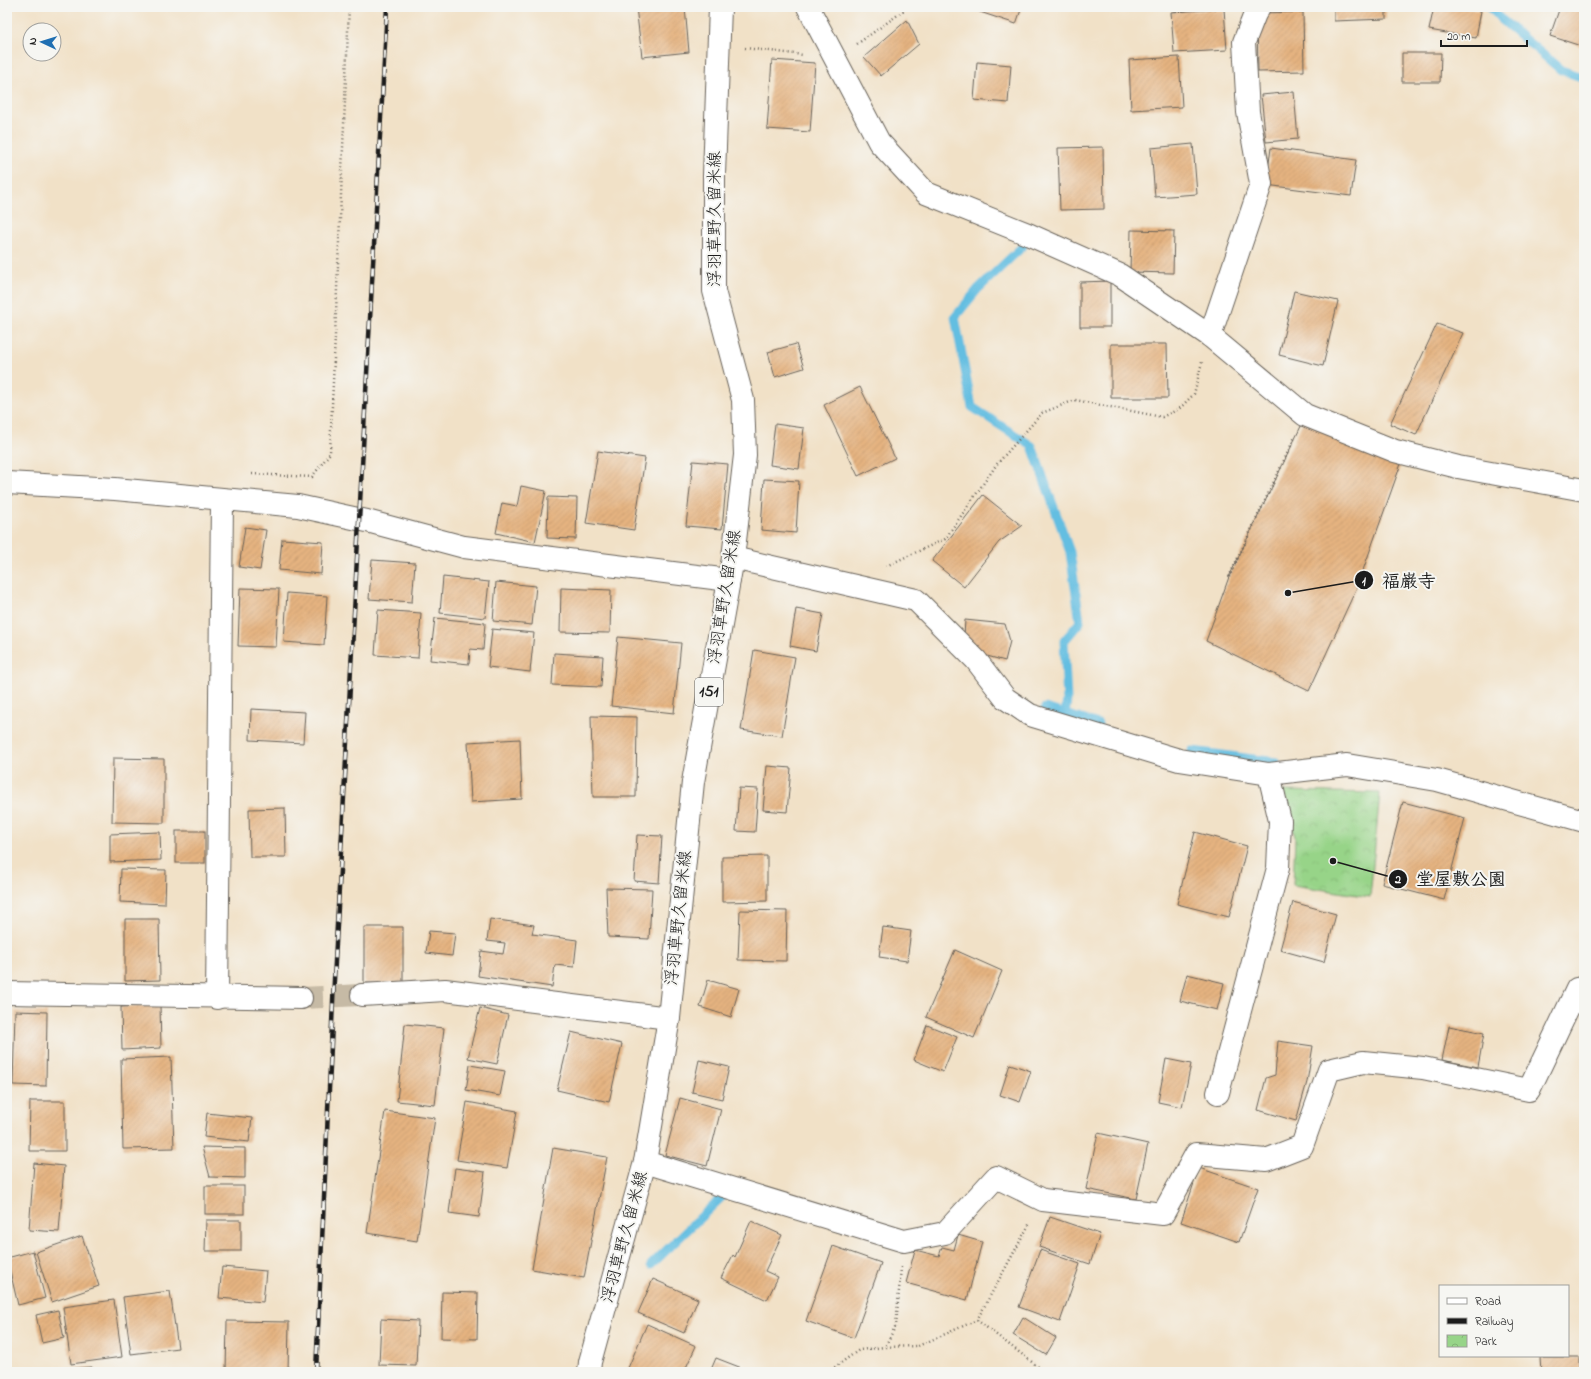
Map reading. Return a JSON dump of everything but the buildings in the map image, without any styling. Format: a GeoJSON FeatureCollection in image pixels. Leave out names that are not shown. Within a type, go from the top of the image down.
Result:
{"type":"FeatureCollection","features":[{"type":"Feature","properties":{"kind":"street","name":"浮羽草野久留米線"},"geometry":{"type":"LineString","coordinates":[[589,1372],[590,1362],[645,1162],[669,1018],[693,782],[733,558],[745,455],[743,400],[714,291],[714,175],[720,7]]}},
{"type":"Feature","properties":{"kind":"street"},"geometry":{"type":"LineString","coordinates":[[808,7],[879,142],[926,194],[1030,235],[1120,275],[1210,336],[1305,415],[1395,451],[1458,467],[1584,490]]}},
{"type":"Feature","properties":{"kind":"street"},"geometry":{"type":"LineString","coordinates":[[1210,336],[1261,184],[1248,112],[1244,42],[1259,7]]}},
{"type":"Feature","properties":{"kind":"street"},"geometry":{"type":"LineString","coordinates":[[7,483],[115,489],[298,506],[367,521],[464,547],[729,580]]}},
{"type":"Feature","properties":{"kind":"street"},"geometry":{"type":"LineString","coordinates":[[218,998],[222,500]]}},
{"type":"Feature","properties":{"kind":"street"},"geometry":{"type":"LineString","coordinates":[[733,558],[916,600],[976,660],[1005,698],[1030,715],[1179,760],[1269,774],[1347,765],[1437,780],[1584,821]]}},
{"type":"Feature","properties":{"kind":"street"},"geometry":{"type":"LineString","coordinates":[[1218,1093],[1278,868],[1280,821],[1269,774]]}},
{"type":"Feature","properties":{"kind":"street"},"geometry":{"type":"LineString","coordinates":[[645,1162],[904,1241],[945,1232],[996,1177],[1043,1200],[1163,1214],[1196,1154],[1266,1160],[1302,1146],[1329,1070],[1363,1062],[1423,1068],[1529,1090],[1577,989],[1584,988]]}},
{"type":"Feature","properties":{"kind":"street"},"geometry":{"type":"LineString","coordinates":[[362,995],[445,990],[669,1018]]}},
{"type":"Feature","properties":{"kind":"street"},"geometry":{"type":"LineString","coordinates":[[7,993],[218,998],[301,998]]}},
{"type":"Feature","properties":{"kind":"path"},"geometry":{"type":"LineString","coordinates":[[249,473],[312,477],[330,453],[348,7]]}},
{"type":"Feature","properties":{"kind":"path"},"geometry":{"type":"LineString","coordinates":[[845,583],[945,539],[997,464],[1042,413],[1075,400],[1162,417],[1179,408],[1194,394],[1210,336]]}},
{"type":"Feature","properties":{"kind":"path"},"geometry":{"type":"LineString","coordinates":[[1229,577],[1305,415]]}},
{"type":"Feature","properties":{"kind":"path"},"geometry":{"type":"LineString","coordinates":[[828,1372],[859,1350],[885,1347],[918,1346],[978,1320],[1043,1200]]}},
{"type":"Feature","properties":{"kind":"path"},"geometry":{"type":"LineString","coordinates":[[885,1347],[896,1325],[904,1241]]}},
{"type":"Feature","properties":{"kind":"path"},"geometry":{"type":"LineString","coordinates":[[978,1320],[1045,1372]]}},
{"type":"Feature","properties":{"kind":"green space"},"geometry":{"type":"Polygon","coordinates":[[[1283,791],[1380,793],[1370,897],[1293,885],[1295,837],[1283,791]]]}},
{"type":"Feature","properties":{"kind":"waterway"},"geometry":{"type":"LineString","coordinates":[[1490,7],[1501,19],[1561,70],[1584,78]]}},
{"type":"Feature","properties":{"kind":"waterway"},"geometry":{"type":"LineString","coordinates":[[1023,246],[978,289],[955,317],[972,407],[1032,446],[1070,552],[1080,622],[1064,641],[1067,700],[1065,714]]}},
{"type":"Feature","properties":{"kind":"waterway"},"geometry":{"type":"LineString","coordinates":[[1045,708],[1098,724]]}},
{"type":"Feature","properties":{"kind":"waterway"},"geometry":{"type":"LineString","coordinates":[[1192,751],[1276,762]]}},
{"type":"Feature","properties":{"kind":"waterway"},"geometry":{"type":"LineString","coordinates":[[651,1265],[730,1189]]}},
{"type":"Feature","properties":{"kind":"tunnel"},"geometry":{"type":"LineString","coordinates":[[301,998],[362,995]]}},
{"type":"Feature","properties":{"kind":"railway"},"geometry":{"type":"LineString","coordinates":[[316,1372],[334,980],[387,7]]}},
{"type":"Feature","properties":{"kind":"place","name":"福巌寺"},"geometry":{"type":"Point","coordinates":[1288,593]}},
{"type":"Feature","properties":{"kind":"place","name":"堂屋敷公園"},"geometry":{"type":"Point","coordinates":[1333,861]}}]}
